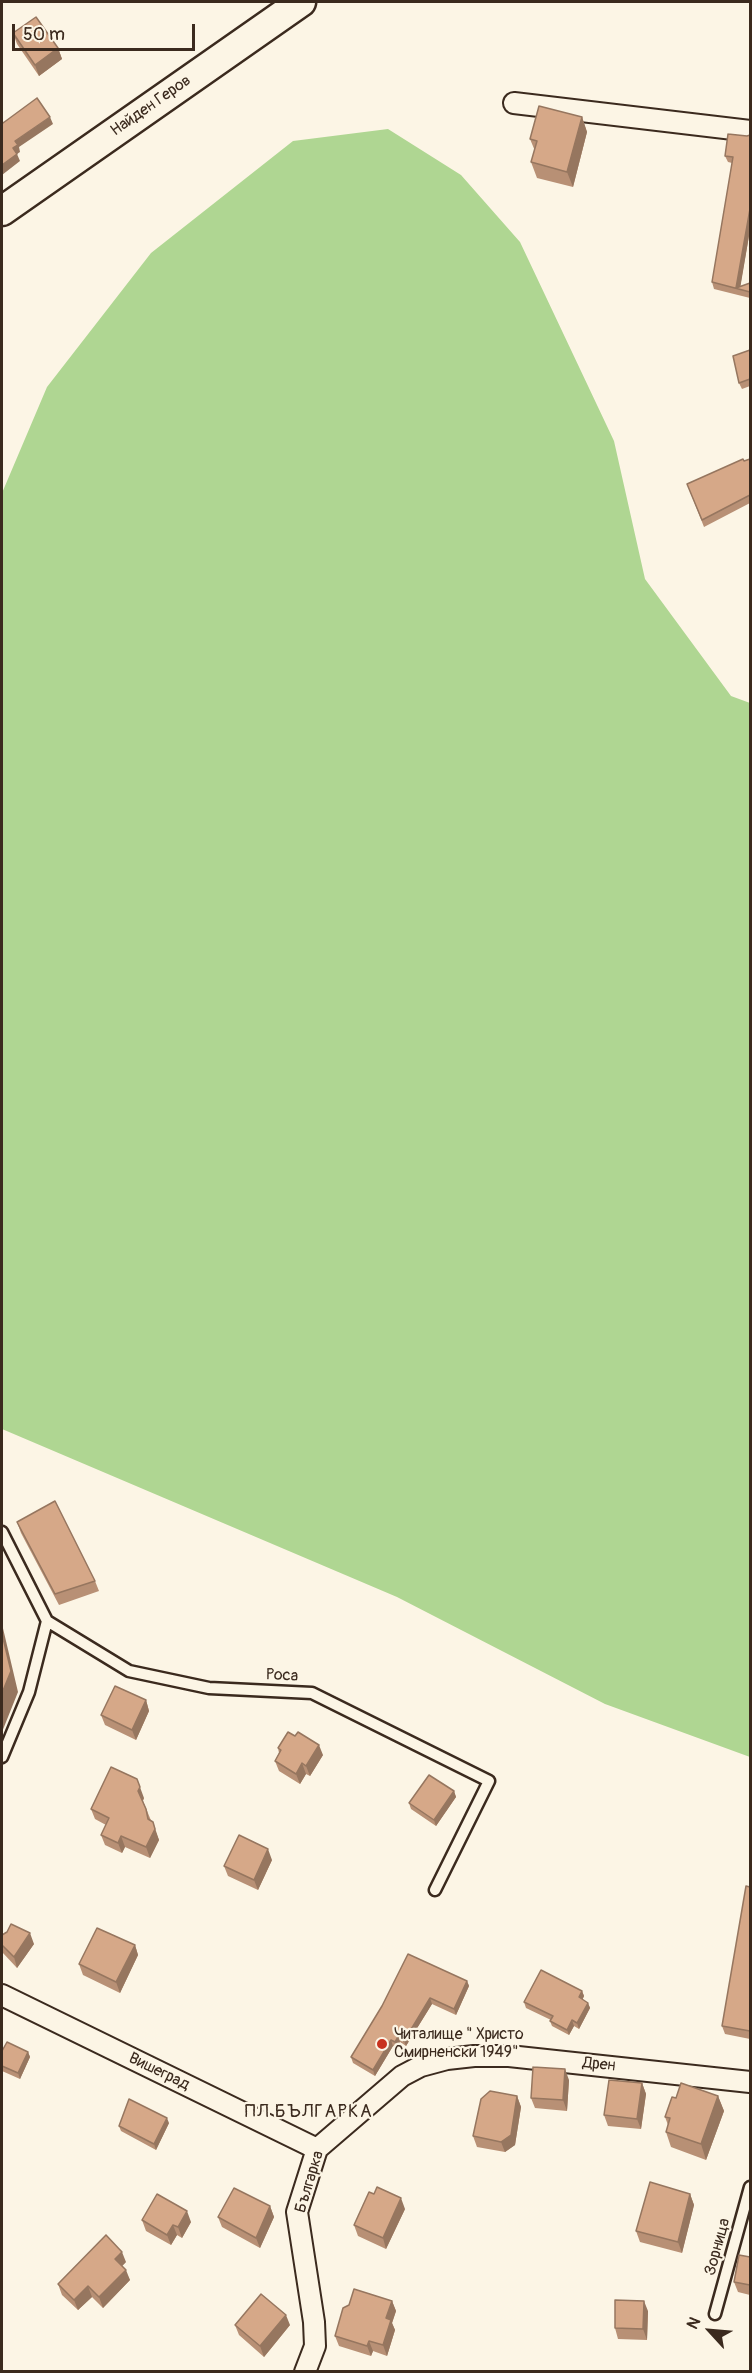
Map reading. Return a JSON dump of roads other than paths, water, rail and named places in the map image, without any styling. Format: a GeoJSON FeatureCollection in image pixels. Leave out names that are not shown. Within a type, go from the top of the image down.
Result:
{"type":"FeatureCollection","features":[{"type":"Feature","properties":{"kind":"street","name":"Найден Геров"},"geometry":{"type":"LineString","coordinates":[[2,211],[301,2]]}},
{"type":"Feature","properties":{"kind":"street"},"geometry":{"type":"LineString","coordinates":[[514,103],[750,131]]}},
{"type":"Feature","properties":{"kind":"street","name":"Вишеград"},"geometry":{"type":"LineString","coordinates":[[2,1995],[317,2149]]}},
{"type":"Feature","properties":{"kind":"street","name":"Дрен"},"geometry":{"type":"LineString","coordinates":[[447,2059],[509,2056],[750,2082]]}},
{"type":"Feature","properties":{"kind":"street","name":"Българка"},"geometry":{"type":"LineString","coordinates":[[305,2372],[315,2346],[314,2322],[297,2212],[317,2149],[402,2076],[421,2066],[447,2059]]}},
{"type":"Feature","properties":{"kind":"lane"},"geometry":{"type":"LineString","coordinates":[[2,1532],[47,1621],[29,1692],[2,1757]]}},
{"type":"Feature","properties":{"kind":"lane","name":"Роса"},"geometry":{"type":"LineString","coordinates":[[47,1621],[129,1671],[209,1688],[312,1693],[489,1781],[435,1890]]}},
{"type":"Feature","properties":{"kind":"lane","name":"Зорница"},"geometry":{"type":"LineString","coordinates":[[715,2314],[750,2187]]}},
{"type":"Feature","properties":{"kind":"place","name":"Читалище \" Христо Смирненски 1949\""},"geometry":{"type":"Point","coordinates":[382,2044]}},
{"type":"Feature","properties":{"kind":"district","name":"ПЛ БЪЛГАРКА"},"geometry":{"type":"Point","coordinates":[309,2112]}}]}
